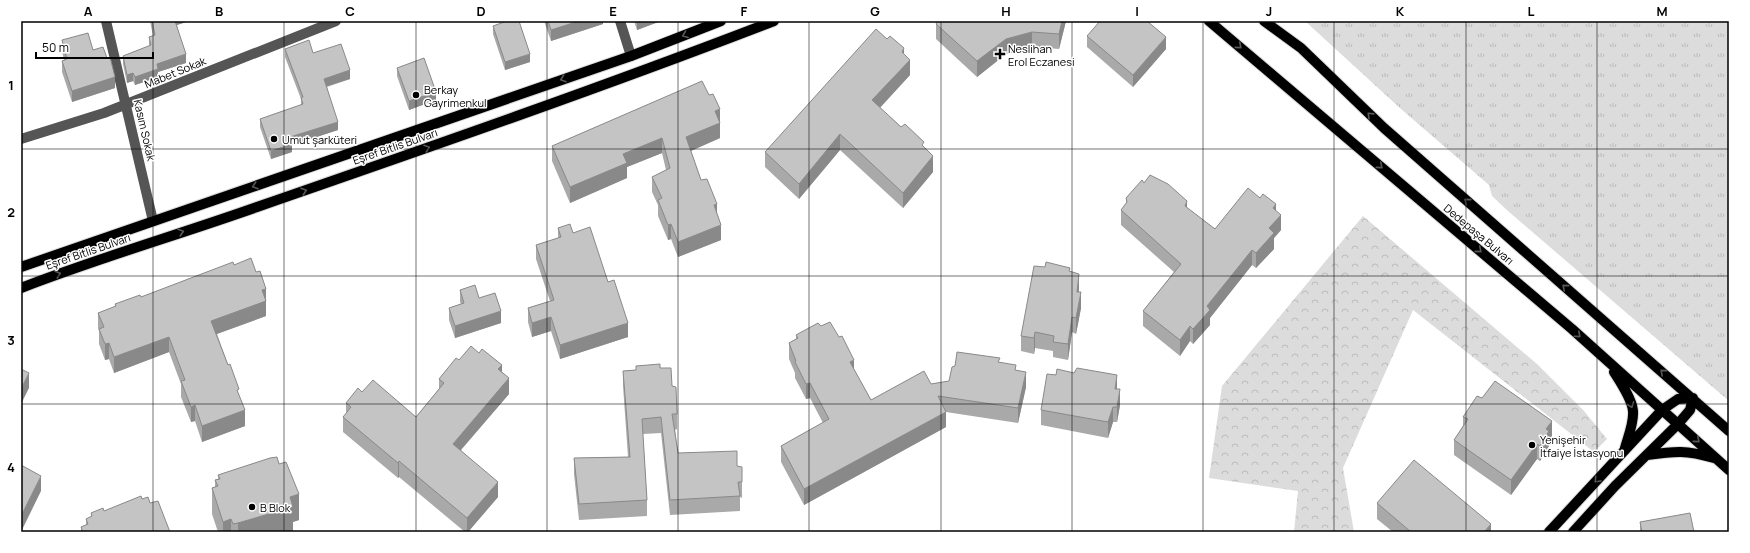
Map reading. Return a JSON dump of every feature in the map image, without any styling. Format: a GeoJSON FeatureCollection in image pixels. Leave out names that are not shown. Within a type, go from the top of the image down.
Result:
{"type":"FeatureCollection","features":[{"type":"Feature","properties":{"kind":"main road","name":"Eşref Bitlis Bulvarı"},"geometry":{"type":"LineString","coordinates":[[21,267],[631,56],[722,21]]}},
{"type":"Feature","properties":{"kind":"main road","name":"Eşref Bitlis Bulvarı"},"geometry":{"type":"LineString","coordinates":[[21,288],[109,256],[256,208],[493,125],[774,21]]}},
{"type":"Feature","properties":{"kind":"main road","name":"Dedepaşa Bulvarı"},"geometry":{"type":"LineString","coordinates":[[1209,21],[1572,329],[1729,470]]}},
{"type":"Feature","properties":{"kind":"main road","name":"Dedepaşa Bulvarı"},"geometry":{"type":"LineString","coordinates":[[1264,21],[1301,48],[1384,128],[1729,431]]}},
{"type":"Feature","properties":{"kind":"main road"},"geometry":{"type":"LineString","coordinates":[[1274,21],[1301,48]]}},
{"type":"Feature","properties":{"kind":"main road"},"geometry":{"type":"LineString","coordinates":[[1605,359],[1624,388],[1633,412],[1624,452]]}},
{"type":"Feature","properties":{"kind":"main road"},"geometry":{"type":"LineString","coordinates":[[1549,532],[1662,410],[1678,399],[1693,398],[1690,410],[1678,424],[1614,486],[1573,532]]}},
{"type":"Feature","properties":{"kind":"main road"},"geometry":{"type":"LineString","coordinates":[[1647,455],[1677,451],[1692,452],[1717,458]]}},
{"type":"Feature","properties":{"kind":"street","name":"Kasım Sokak"},"geometry":{"type":"LineString","coordinates":[[106,21],[127,104],[153,221]]}},
{"type":"Feature","properties":{"kind":"street","name":"Mabet Sokak"},"geometry":{"type":"LineString","coordinates":[[21,139],[104,113],[336,21]]}},
{"type":"Feature","properties":{"kind":"street"},"geometry":{"type":"LineString","coordinates":[[620,21],[631,56]]}},
{"type":"Feature","properties":{"kind":"green space"},"geometry":{"type":"Polygon","coordinates":[[[1305,21],[1729,21],[1729,401],[1508,211],[1492,196],[1489,185],[1401,109],[1305,21]]]}},
{"type":"Feature","properties":{"kind":"green space"},"geometry":{"type":"Polygon","coordinates":[[[1363,216],[1537,364],[1584,411],[1607,439],[1594,452],[1413,310],[1343,468],[1354,532],[1294,532],[1298,491],[1209,478],[1222,386],[1363,216]]]}},
{"type":"Feature","properties":{"kind":"building"},"geometry":{"type":"Polygon","coordinates":[[[152,21],[175,21],[186,54],[157,64],[158,69],[135,77],[133,73],[127,75],[123,56],[151,45],[149,37],[155,35],[152,21]]]}},
{"type":"Feature","properties":{"kind":"building"},"geometry":{"type":"Polygon","coordinates":[[[507,21],[519,21],[530,54],[505,62],[493,26],[507,21]]]}},
{"type":"Feature","properties":{"kind":"building"},"geometry":{"type":"Polygon","coordinates":[[[548,21],[579,21],[551,30],[548,21]]]}},
{"type":"Feature","properties":{"kind":"building"},"geometry":{"type":"Polygon","coordinates":[[[938,21],[1062,21],[1059,34],[1032,32],[1006,39],[977,61],[936,24],[938,21]]]}},
{"type":"Feature","properties":{"kind":"building"},"geometry":{"type":"Polygon","coordinates":[[[1100,21],[1147,21],[1166,37],[1133,75],[1087,36],[1100,21]]]}},
{"type":"Feature","properties":{"kind":"building"},"geometry":{"type":"Polygon","coordinates":[[[876,29],[887,39],[890,36],[904,48],[902,52],[910,60],[872,100],[901,127],[905,124],[924,142],[922,145],[933,156],[903,193],[840,134],[799,184],[765,152],[876,29]]]}},
{"type":"Feature","properties":{"kind":"building"},"geometry":{"type":"Polygon","coordinates":[[[88,33],[93,50],[103,47],[107,58],[110,57],[115,77],[72,91],[62,61],[67,59],[62,40],[88,33]]]}},
{"type":"Feature","properties":{"kind":"building"},"geometry":{"type":"Polygon","coordinates":[[[309,40],[313,53],[341,44],[350,70],[324,79],[338,122],[290,137],[292,144],[271,151],[260,119],[303,104],[301,98],[303,97],[285,49],[309,40]]]}},
{"type":"Feature","properties":{"kind":"building"},"geometry":{"type":"Polygon","coordinates":[[[424,58],[436,92],[409,101],[397,68],[424,58]]]}},
{"type":"Feature","properties":{"kind":"building"},"geometry":{"type":"Polygon","coordinates":[[[702,81],[709,95],[713,94],[720,109],[715,111],[720,123],[686,137],[701,180],[707,179],[717,204],[714,205],[721,225],[678,242],[671,224],[668,225],[658,200],[662,198],[652,177],[670,168],[662,138],[623,154],[627,163],[570,187],[552,146],[702,81]]]}},
{"type":"Feature","properties":{"kind":"building"},"geometry":{"type":"Polygon","coordinates":[[[1150,175],[1168,184],[1187,201],[1185,206],[1215,229],[1248,188],[1260,198],[1263,194],[1276,204],[1273,208],[1281,215],[1269,228],[1274,233],[1256,253],[1252,250],[1207,306],[1210,310],[1193,329],[1190,326],[1180,340],[1143,311],[1181,264],[1121,210],[1127,202],[1126,198],[1142,180],[1144,183],[1150,175]]]}},
{"type":"Feature","properties":{"kind":"building"},"geometry":{"type":"Polygon","coordinates":[[[570,224],[573,233],[590,227],[608,282],[614,280],[628,323],[560,345],[551,317],[532,323],[528,308],[554,300],[536,245],[561,237],[558,228],[570,224]]]}},
{"type":"Feature","properties":{"kind":"building"},"geometry":{"type":"Polygon","coordinates":[[[251,258],[256,272],[260,271],[266,289],[262,290],[266,301],[211,321],[228,365],[230,364],[239,389],[237,390],[245,410],[202,426],[195,405],[191,407],[181,381],[185,380],[169,337],[114,357],[109,343],[105,344],[99,329],[104,327],[98,313],[116,306],[115,304],[140,295],[141,297],[233,262],[234,265],[251,258]]]}},
{"type":"Feature","properties":{"kind":"building"},"geometry":{"type":"Polygon","coordinates":[[[1046,262],[1070,268],[1069,271],[1079,274],[1077,292],[1081,292],[1076,318],[1072,317],[1068,344],[1053,342],[1054,336],[1035,332],[1034,338],[1021,336],[1034,266],[1045,267],[1046,262]]]}},
{"type":"Feature","properties":{"kind":"building"},"geometry":{"type":"Polygon","coordinates":[[[475,285],[479,298],[495,293],[501,311],[455,326],[449,308],[464,303],[460,290],[475,285]]]}},
{"type":"Feature","properties":{"kind":"building"},"geometry":{"type":"Polygon","coordinates":[[[830,322],[839,337],[842,336],[854,360],[850,362],[871,400],[924,371],[931,384],[949,381],[952,367],[955,366],[957,352],[1000,358],[998,362],[1016,365],[1015,370],[1026,372],[1018,408],[938,396],[946,412],[804,489],[781,446],[829,419],[810,383],[806,384],[795,362],[796,361],[789,343],[798,338],[796,335],[818,323],[821,326],[830,322]]]}},
{"type":"Feature","properties":{"kind":"building"},"geometry":{"type":"Polygon","coordinates":[[[471,346],[479,353],[482,349],[502,365],[498,369],[509,378],[453,444],[498,482],[467,518],[399,461],[398,463],[343,417],[351,407],[346,403],[358,388],[362,392],[373,380],[416,417],[444,383],[439,379],[456,358],[459,360],[471,346]]]}},
{"type":"Feature","properties":{"kind":"building"},"geometry":{"type":"Polygon","coordinates":[[[660,364],[660,368],[671,368],[672,386],[676,387],[677,414],[672,414],[678,453],[737,451],[737,466],[742,467],[742,482],[738,482],[740,496],[670,500],[661,417],[642,419],[647,500],[579,504],[574,458],[630,457],[623,371],[636,370],[636,366],[660,364]]]}},
{"type":"Feature","properties":{"kind":"building"},"geometry":{"type":"Polygon","coordinates":[[[1077,368],[1117,375],[1115,389],[1120,389],[1117,407],[1113,407],[1108,422],[1041,410],[1047,374],[1056,375],[1057,369],[1074,373],[1077,368]]]}},
{"type":"Feature","properties":{"kind":"building"},"geometry":{"type":"Polygon","coordinates":[[[21,369],[29,373],[21,389],[21,369]]]}},
{"type":"Feature","properties":{"kind":"building"},"geometry":{"type":"Polygon","coordinates":[[[1495,381],[1552,421],[1546,429],[1549,431],[1540,446],[1537,444],[1511,480],[1454,440],[1468,419],[1463,417],[1477,396],[1482,398],[1495,381]]]}},
{"type":"Feature","properties":{"kind":"building"},"geometry":{"type":"Polygon","coordinates":[[[277,457],[279,464],[286,462],[299,494],[290,497],[293,507],[238,523],[233,524],[231,519],[223,522],[212,488],[218,486],[215,480],[220,479],[218,475],[277,457]]]}},
{"type":"Feature","properties":{"kind":"building"},"geometry":{"type":"Polygon","coordinates":[[[1414,460],[1491,524],[1484,532],[1411,532],[1377,503],[1414,460]]]}},
{"type":"Feature","properties":{"kind":"building"},"geometry":{"type":"Polygon","coordinates":[[[21,465],[41,476],[21,516],[21,465]]]}},
{"type":"Feature","properties":{"kind":"building"},"geometry":{"type":"Polygon","coordinates":[[[141,496],[142,499],[148,497],[150,503],[158,501],[170,532],[83,532],[81,527],[88,524],[86,519],[92,516],[91,513],[103,508],[104,511],[141,496]]]}},
{"type":"Feature","properties":{"kind":"building"},"geometry":{"type":"Polygon","coordinates":[[[1690,513],[1694,532],[1642,532],[1640,522],[1690,513]]]}},
{"type":"Feature","properties":{"kind":"place","name":"Neslihan Erol Eczanesi"},"geometry":{"type":"Point","coordinates":[1000,54]}},
{"type":"Feature","properties":{"kind":"place","name":"Berkay Gayrimenkul"},"geometry":{"type":"Point","coordinates":[416,95]}},
{"type":"Feature","properties":{"kind":"place","name":"Umut şarküteri"},"geometry":{"type":"Point","coordinates":[274,139]}},
{"type":"Feature","properties":{"kind":"place","name":"Yenişehir İtfaiye İstasyonu"},"geometry":{"type":"Point","coordinates":[1532,445]}},
{"type":"Feature","properties":{"kind":"place","name":"B Blok"},"geometry":{"type":"Point","coordinates":[252,507]}}]}
